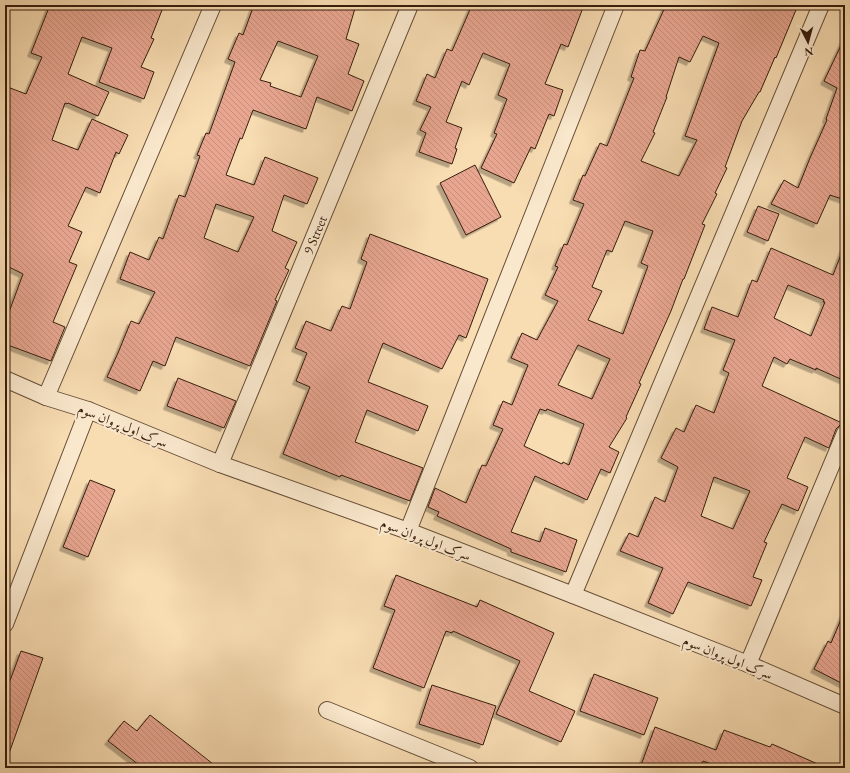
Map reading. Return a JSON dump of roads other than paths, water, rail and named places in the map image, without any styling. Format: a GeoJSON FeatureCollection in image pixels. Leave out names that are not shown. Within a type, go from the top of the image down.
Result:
{"type":"FeatureCollection","features":[{"type":"Feature","properties":{"kind":"street"},"geometry":{"type":"LineString","coordinates":[[46,397],[213,5]]}},
{"type":"Feature","properties":{"kind":"street","name":"9 Street"},"geometry":{"type":"LineString","coordinates":[[220,464],[410,5]]}},
{"type":"Feature","properties":{"kind":"street"},"geometry":{"type":"LineString","coordinates":[[408,531],[616,5]]}},
{"type":"Feature","properties":{"kind":"street"},"geometry":{"type":"LineString","coordinates":[[572,595],[821,5]]}},
{"type":"Feature","properties":{"kind":"street","name":"سرک اول پروان سوم"},"geometry":{"type":"LineString","coordinates":[[5,380],[46,397],[88,410],[220,464],[408,531],[748,664],[845,706]]}},
{"type":"Feature","properties":{"kind":"street"},"geometry":{"type":"LineString","coordinates":[[5,624],[88,410]]}},
{"type":"Feature","properties":{"kind":"street"},"geometry":{"type":"LineString","coordinates":[[748,664],[845,433]]}},
{"type":"Feature","properties":{"kind":"street"},"geometry":{"type":"LineString","coordinates":[[327,710],[470,768]]}}]}
